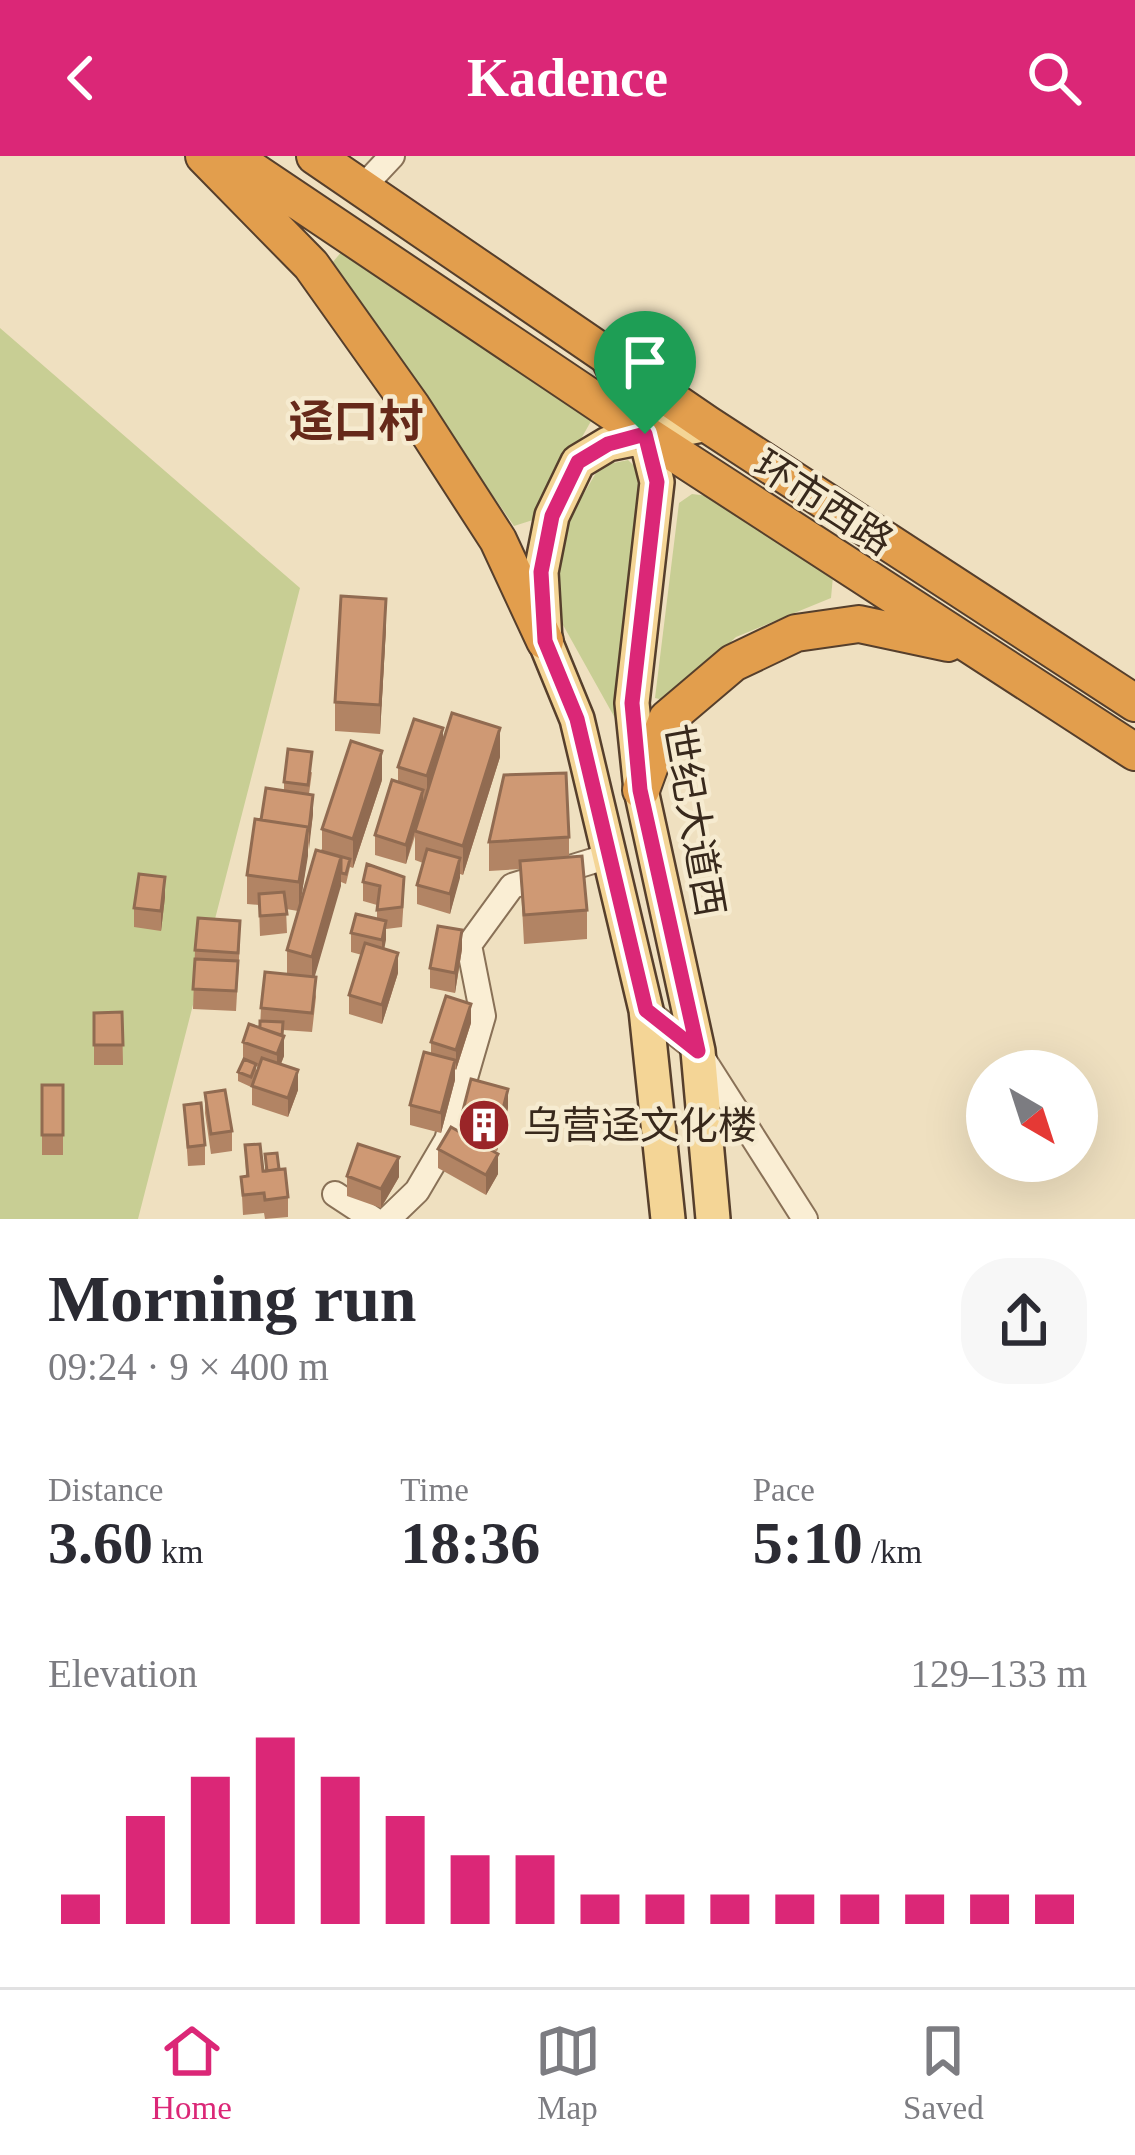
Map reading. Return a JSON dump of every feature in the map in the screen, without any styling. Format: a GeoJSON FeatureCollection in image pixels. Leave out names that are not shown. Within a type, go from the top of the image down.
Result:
{"type":"FeatureCollection","features":[{"type":"Feature","properties":{"kind":"highway"},"geometry":{"type":"LineString","coordinates":[[204,156],[311,265],[412,406],[498,540],[545,641]]}},
{"type":"Feature","properties":{"kind":"highway","name":"环市西路"},"geometry":{"type":"LineString","coordinates":[[231,156],[968,647],[998,660],[1135,752]]}},
{"type":"Feature","properties":{"kind":"highway","name":"环市西路"},"geometry":{"type":"LineString","coordinates":[[315,156],[707,424],[1135,703]]}},
{"type":"Feature","properties":{"kind":"highway"},"geometry":{"type":"LineString","coordinates":[[640,790],[668,719],[733,663],[796,634],[859,624],[968,647]]}},
{"type":"Feature","properties":{"kind":"main road","name":"世纪大道西"},"geometry":{"type":"LineString","coordinates":[[605,352],[645,434],[657,482],[632,703],[640,790],[698,1051],[713,1219]]}},
{"type":"Feature","properties":{"kind":"main road"},"geometry":{"type":"LineString","coordinates":[[668,1219],[646,1010],[577,719],[545,641],[541,572],[552,516],[578,462],[608,444],[707,424]]}},
{"type":"Feature","properties":{"kind":"street"},"geometry":{"type":"LineString","coordinates":[[362,188],[392,156]]}},
{"type":"Feature","properties":{"kind":"street"},"geometry":{"type":"LineString","coordinates":[[388,1219],[417,1190],[447,1140],[483,1016],[469,945],[512,886],[612,855]]}},
{"type":"Feature","properties":{"kind":"street"},"geometry":{"type":"LineString","coordinates":[[646,1010],[698,1051],[805,1219]]}},
{"type":"Feature","properties":{"kind":"street"},"geometry":{"type":"LineString","coordinates":[[334,1194],[373,1219]]}},
{"type":"Feature","properties":{"kind":"green space"},"geometry":{"type":"Polygon","coordinates":[[[343,250],[595,414],[536,519],[514,526],[332,263],[343,250]]]}},
{"type":"Feature","properties":{"kind":"green space"},"geometry":{"type":"Polygon","coordinates":[[[0,328],[300,588],[138,1219],[0,1219],[0,328]]]}},
{"type":"Feature","properties":{"kind":"green space"},"geometry":{"type":"Polygon","coordinates":[[[628,460],[648,479],[616,720],[553,607],[566,524],[600,466],[628,460]]]}},
{"type":"Feature","properties":{"kind":"green space"},"geometry":{"type":"Polygon","coordinates":[[[692,494],[717,497],[833,576],[831,598],[736,637],[667,701],[655,698],[679,503],[692,494]]]}},
{"type":"Feature","properties":{"kind":"building"},"geometry":{"type":"Polygon","coordinates":[[[341,596],[386,599],[380,705],[335,702],[341,596]]]}},
{"type":"Feature","properties":{"kind":"building"},"geometry":{"type":"Polygon","coordinates":[[[452,713],[500,728],[463,846],[415,831],[452,713]]]}},
{"type":"Feature","properties":{"kind":"building"},"geometry":{"type":"Polygon","coordinates":[[[414,719],[443,728],[427,776],[398,767],[414,719]]]}},
{"type":"Feature","properties":{"kind":"building"},"geometry":{"type":"Polygon","coordinates":[[[351,741],[382,751],[353,839],[322,829],[351,741]]]}},
{"type":"Feature","properties":{"kind":"building"},"geometry":{"type":"Polygon","coordinates":[[[288,749],[312,752],[308,785],[284,782],[288,749]]]}},
{"type":"Feature","properties":{"kind":"building"},"geometry":{"type":"Polygon","coordinates":[[[566,773],[569,837],[489,842],[504,775],[566,773]]]}},
{"type":"Feature","properties":{"kind":"building"},"geometry":{"type":"Polygon","coordinates":[[[392,780],[423,790],[406,845],[375,835],[392,780]]]}},
{"type":"Feature","properties":{"kind":"building"},"geometry":{"type":"Polygon","coordinates":[[[266,788],[313,795],[309,829],[261,820],[266,788]]]}},
{"type":"Feature","properties":{"kind":"building"},"geometry":{"type":"Polygon","coordinates":[[[255,819],[308,827],[299,882],[247,875],[255,819]]]}},
{"type":"Feature","properties":{"kind":"building"},"geometry":{"type":"Polygon","coordinates":[[[427,849],[460,858],[450,894],[417,885],[427,849]]]}},
{"type":"Feature","properties":{"kind":"building"},"geometry":{"type":"Polygon","coordinates":[[[316,850],[341,857],[312,957],[287,950],[316,850]]]}},
{"type":"Feature","properties":{"kind":"building"},"geometry":{"type":"Polygon","coordinates":[[[321,851],[350,859],[346,874],[341,873],[341,857],[321,851]]]}},
{"type":"Feature","properties":{"kind":"building"},"geometry":{"type":"Polygon","coordinates":[[[582,856],[587,910],[524,915],[520,861],[582,856]]]}},
{"type":"Feature","properties":{"kind":"building"},"geometry":{"type":"Polygon","coordinates":[[[367,864],[404,877],[402,907],[377,910],[380,886],[363,882],[367,864]]]}},
{"type":"Feature","properties":{"kind":"building"},"geometry":{"type":"Polygon","coordinates":[[[139,874],[165,877],[161,911],[134,908],[139,874]]]}},
{"type":"Feature","properties":{"kind":"building"},"geometry":{"type":"Polygon","coordinates":[[[284,892],[287,914],[260,916],[259,894],[284,892]]]}},
{"type":"Feature","properties":{"kind":"building"},"geometry":{"type":"Polygon","coordinates":[[[356,914],[386,921],[382,940],[351,933],[356,914]]]}},
{"type":"Feature","properties":{"kind":"building"},"geometry":{"type":"Polygon","coordinates":[[[198,918],[240,921],[238,953],[195,950],[198,918]]]}},
{"type":"Feature","properties":{"kind":"building"},"geometry":{"type":"Polygon","coordinates":[[[438,926],[462,930],[455,973],[430,968],[438,926]]]}},
{"type":"Feature","properties":{"kind":"building"},"geometry":{"type":"Polygon","coordinates":[[[365,943],[398,953],[382,1005],[349,995],[365,943]]]}},
{"type":"Feature","properties":{"kind":"building"},"geometry":{"type":"Polygon","coordinates":[[[195,959],[238,961],[236,991],[193,989],[195,959]]]}},
{"type":"Feature","properties":{"kind":"building"},"geometry":{"type":"Polygon","coordinates":[[[265,972],[316,977],[312,1013],[261,1008],[265,972]]]}},
{"type":"Feature","properties":{"kind":"building"},"geometry":{"type":"Polygon","coordinates":[[[446,996],[471,1004],[456,1050],[431,1042],[446,996]]]}},
{"type":"Feature","properties":{"kind":"building"},"geometry":{"type":"Polygon","coordinates":[[[122,1012],[123,1045],[94,1045],[94,1013],[122,1012]]]}},
{"type":"Feature","properties":{"kind":"building"},"geometry":{"type":"Polygon","coordinates":[[[260,1021],[283,1022],[282,1036],[260,1028],[260,1021]]]}},
{"type":"Feature","properties":{"kind":"building"},"geometry":{"type":"Polygon","coordinates":[[[249,1024],[284,1036],[277,1054],[243,1042],[249,1024]]]}},
{"type":"Feature","properties":{"kind":"building"},"geometry":{"type":"Polygon","coordinates":[[[424,1052],[455,1060],[441,1113],[410,1105],[424,1052]]]}},
{"type":"Feature","properties":{"kind":"building"},"geometry":{"type":"Polygon","coordinates":[[[262,1058],[298,1070],[288,1098],[252,1086],[262,1058]]]}},
{"type":"Feature","properties":{"kind":"building"},"geometry":{"type":"Polygon","coordinates":[[[244,1059],[256,1064],[251,1077],[238,1072],[244,1059]]]}},
{"type":"Feature","properties":{"kind":"building"},"geometry":{"type":"Polygon","coordinates":[[[471,1079],[508,1089],[497,1132],[460,1122],[471,1079]]]}},
{"type":"Feature","properties":{"kind":"building"},"geometry":{"type":"Polygon","coordinates":[[[42,1085],[63,1085],[63,1135],[42,1135],[42,1085]]]}},
{"type":"Feature","properties":{"kind":"building"},"geometry":{"type":"Polygon","coordinates":[[[225,1090],[232,1131],[211,1134],[205,1093],[225,1090]]]}},
{"type":"Feature","properties":{"kind":"building"},"geometry":{"type":"Polygon","coordinates":[[[201,1103],[205,1145],[188,1147],[184,1105],[201,1103]]]}},
{"type":"Feature","properties":{"kind":"building"},"geometry":{"type":"Polygon","coordinates":[[[451,1127],[498,1154],[486,1175],[438,1149],[451,1127]]]}},
{"type":"Feature","properties":{"kind":"building"},"geometry":{"type":"Polygon","coordinates":[[[260,1144],[263,1171],[285,1169],[288,1197],[265,1200],[264,1193],[243,1195],[241,1177],[248,1176],[245,1145],[260,1144]]]}},
{"type":"Feature","properties":{"kind":"building"},"geometry":{"type":"Polygon","coordinates":[[[358,1144],[399,1157],[381,1189],[347,1176],[358,1144]]]}},
{"type":"Feature","properties":{"kind":"building"},"geometry":{"type":"Polygon","coordinates":[[[277,1153],[279,1169],[267,1171],[265,1154],[277,1153]]]}},
{"type":"Feature","properties":{"kind":"place","name":"乌营迳文化楼"},"geometry":{"type":"Point","coordinates":[484,1125]}},
{"type":"Feature","properties":{"kind":"district","name":"迳口村"},"geometry":{"type":"Point","coordinates":[356,421]}},
{"type":"Feature","properties":{"kind":"route"},"geometry":{"type":"LineString","coordinates":[[645,434],[657,482],[632,703],[640,790],[698,1051],[646,1010],[577,719],[545,641],[541,572],[552,516],[578,462],[608,444],[645,434]]}}]}
